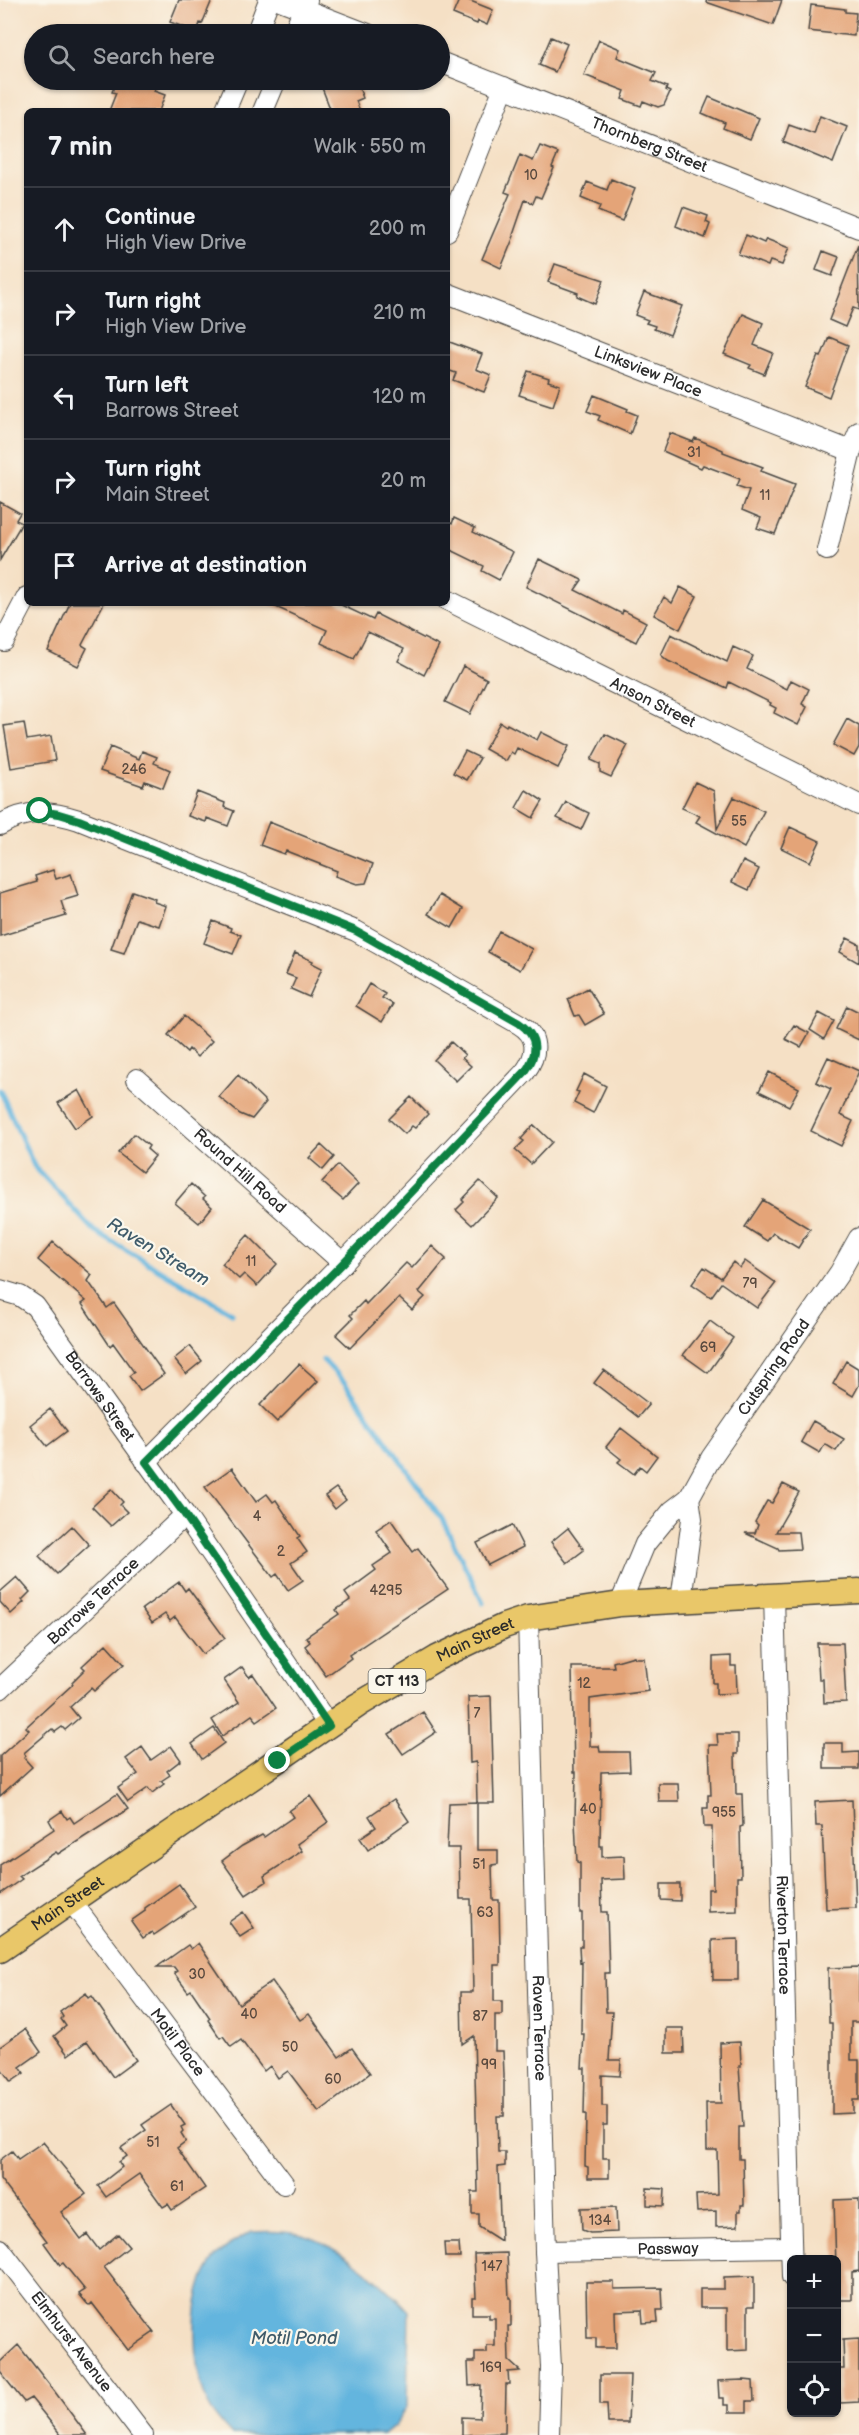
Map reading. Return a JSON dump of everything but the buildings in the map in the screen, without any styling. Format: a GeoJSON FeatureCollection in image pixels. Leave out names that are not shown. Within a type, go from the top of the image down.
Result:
{"type":"FeatureCollection","features":[{"type":"Feature","properties":{"kind":"main road","name":"Main Street"},"geometry":{"type":"LineString","coordinates":[[0,1950],[329,1726],[437,1658],[486,1634],[528,1618],[620,1604],[859,1591]]}},
{"type":"Feature","properties":{"kind":"street"},"geometry":{"type":"LineString","coordinates":[[260,24],[269,0]]}},
{"type":"Feature","properties":{"kind":"street"},"geometry":{"type":"LineString","coordinates":[[280,0],[305,5],[346,24]]}},
{"type":"Feature","properties":{"kind":"street"},"geometry":{"type":"LineString","coordinates":[[297,24],[305,5]]}},
{"type":"Feature","properties":{"kind":"street","name":"Thornberg Street"},"geometry":{"type":"LineString","coordinates":[[450,66],[859,228]]}},
{"type":"Feature","properties":{"kind":"street"},"geometry":{"type":"LineString","coordinates":[[450,223],[504,87]]}},
{"type":"Feature","properties":{"kind":"street"},"geometry":{"type":"LineString","coordinates":[[226,108],[234,90]]}},
{"type":"Feature","properties":{"kind":"street"},"geometry":{"type":"LineString","coordinates":[[264,108],[272,90]]}},
{"type":"Feature","properties":{"kind":"street","name":"Linksview Place"},"geometry":{"type":"LineString","coordinates":[[450,293],[851,451]]}},
{"type":"Feature","properties":{"kind":"street"},"geometry":{"type":"LineString","coordinates":[[827,550],[851,451],[859,432]]}},
{"type":"Feature","properties":{"kind":"street","name":"Anson Street"},"geometry":{"type":"LineString","coordinates":[[450,601],[859,805]]}},
{"type":"Feature","properties":{"kind":"street"},"geometry":{"type":"LineString","coordinates":[[4,641],[24,603]]}},
{"type":"Feature","properties":{"kind":"street"},"geometry":{"type":"LineString","coordinates":[[0,825],[22,814],[40,811],[59,814],[356,931],[519,1023],[531,1033],[534,1039],[534,1055],[525,1072],[343,1263],[146,1462]]}},
{"type":"Feature","properties":{"kind":"street","name":"Round Hill Road"},"geometry":{"type":"LineString","coordinates":[[137,1079],[343,1263]]}},
{"type":"Feature","properties":{"kind":"street","name":"Cutspring Road"},"geometry":{"type":"LineString","coordinates":[[620,1604],[645,1544],[672,1511],[689,1498],[711,1458],[840,1272],[859,1238]]}},
{"type":"Feature","properties":{"kind":"street","name":"Barrows Street"},"geometry":{"type":"LineString","coordinates":[[1,1290],[20,1296],[35,1305],[185,1515],[329,1726]]}},
{"type":"Feature","properties":{"kind":"street"},"geometry":{"type":"LineString","coordinates":[[681,1600],[691,1530],[689,1498]]}},
{"type":"Feature","properties":{"kind":"street","name":"Barrows Terrace"},"geometry":{"type":"LineString","coordinates":[[0,1689],[185,1515]]}},
{"type":"Feature","properties":{"kind":"street","name":"Riverton Terrace"},"geometry":{"type":"LineString","coordinates":[[774,1595],[791,2255]]}},
{"type":"Feature","properties":{"kind":"street","name":"Raven Terrace"},"geometry":{"type":"LineString","coordinates":[[528,1618],[550,2367],[549,2435]]}},
{"type":"Feature","properties":{"kind":"street","name":"Motil Place"},"geometry":{"type":"LineString","coordinates":[[71,1901],[284,2184]]}},
{"type":"Feature","properties":{"kind":"street","name":"Passway"},"geometry":{"type":"LineString","coordinates":[[545,2251],[790,2247]]}},
{"type":"Feature","properties":{"kind":"street","name":"Elmhurst Avenue"},"geometry":{"type":"LineString","coordinates":[[0,2249],[143,2435]]}},
{"type":"Feature","properties":{"kind":"water","name":"Motil Pond"},"geometry":{"type":"Polygon","coordinates":[[[252,2232],[291,2233],[317,2240],[346,2256],[387,2289],[409,2311],[407,2407],[395,2425],[384,2434],[232,2435],[212,2411],[202,2386],[195,2347],[195,2326],[201,2286],[208,2269],[218,2255],[238,2239],[252,2232]]]}},
{"type":"Feature","properties":{"kind":"waterway","name":"Raven Stream"},"geometry":{"type":"LineString","coordinates":[[0,1090],[34,1166],[94,1231],[232,1313]]}},
{"type":"Feature","properties":{"kind":"waterway","name":"Raven Stream"},"geometry":{"type":"LineString","coordinates":[[323,1360],[345,1383],[442,1519],[483,1603]]}},
{"type":"Feature","properties":{"kind":"route"},"geometry":{"type":"LineString","coordinates":[[40,811],[79,820],[356,931],[519,1023],[531,1033],[534,1039],[534,1055],[525,1072],[343,1263],[146,1462],[185,1515],[329,1726],[278,1761]]}}]}
